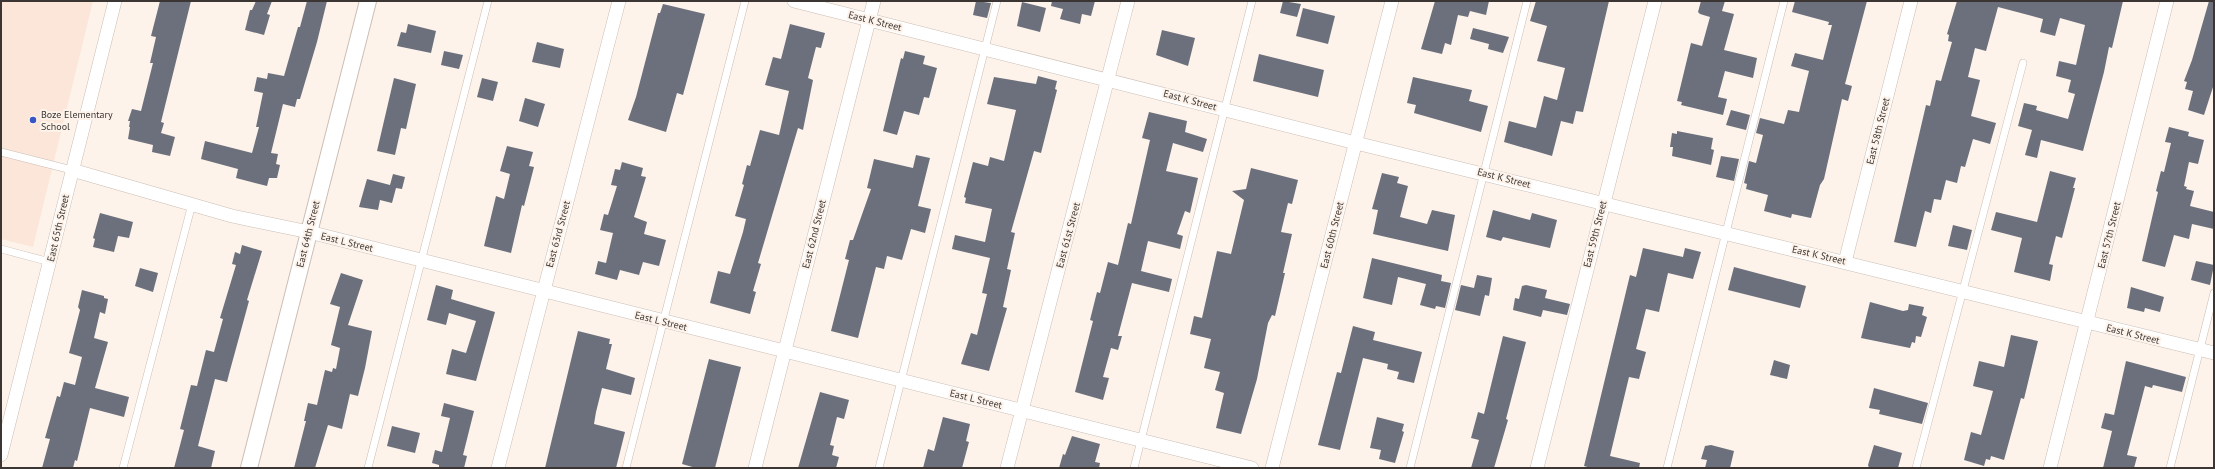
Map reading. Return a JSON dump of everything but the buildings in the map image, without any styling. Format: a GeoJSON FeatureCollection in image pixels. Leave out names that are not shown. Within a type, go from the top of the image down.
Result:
{"type":"FeatureCollection","features":[{"type":"Feature","properties":{"kind":"street","name":"East 65th Street"},"geometry":{"type":"LineString","coordinates":[[1,455],[115,1]]}},
{"type":"Feature","properties":{"kind":"street","name":"East 64th Street"},"geometry":{"type":"LineString","coordinates":[[249,468],[368,1]]}},
{"type":"Feature","properties":{"kind":"street","name":"East 63rd Street"},"geometry":{"type":"LineString","coordinates":[[498,468],[619,1]]}},
{"type":"Feature","properties":{"kind":"street","name":"East K Street"},"geometry":{"type":"LineString","coordinates":[[794,1],[1109,79],[1356,143],[1603,202],[2214,353]]}},
{"type":"Feature","properties":{"kind":"street","name":"East 62nd Street"},"geometry":{"type":"LineString","coordinates":[[755,468],[874,1]]}},
{"type":"Feature","properties":{"kind":"street","name":"East 61st Street"},"geometry":{"type":"LineString","coordinates":[[1007,468],[1128,1]]}},
{"type":"Feature","properties":{"kind":"street","name":"East 60th Street"},"geometry":{"type":"LineString","coordinates":[[1272,468],[1392,1]]}},
{"type":"Feature","properties":{"kind":"street","name":"East 59th Street"},"geometry":{"type":"LineString","coordinates":[[1537,468],[1655,1]]}},
{"type":"Feature","properties":{"kind":"street","name":"East 58th Street"},"geometry":{"type":"LineString","coordinates":[[1846,262],[1911,1]]}},
{"type":"Feature","properties":{"kind":"street","name":"East 57th Street"},"geometry":{"type":"LineString","coordinates":[[2050,468],[2166,1]]}},
{"type":"Feature","properties":{"kind":"street","name":"East L Street"},"geometry":{"type":"LineString","coordinates":[[72,170],[232,216],[309,232],[422,262],[1252,468]]}},
{"type":"Feature","properties":{"kind":"lane"},"geometry":{"type":"LineString","coordinates":[[368,468],[488,1]]}},
{"type":"Feature","properties":{"kind":"lane"},"geometry":{"type":"LineString","coordinates":[[626,468],[745,1]]}},
{"type":"Feature","properties":{"kind":"lane"},"geometry":{"type":"LineString","coordinates":[[879,468],[998,1]]}},
{"type":"Feature","properties":{"kind":"lane"},"geometry":{"type":"LineString","coordinates":[[1134,468],[1252,1]]}},
{"type":"Feature","properties":{"kind":"lane"},"geometry":{"type":"LineString","coordinates":[[1410,468],[1527,1]]}},
{"type":"Feature","properties":{"kind":"lane"},"geometry":{"type":"LineString","coordinates":[[1667,468],[1784,1]]}},
{"type":"Feature","properties":{"kind":"lane"},"geometry":{"type":"LineString","coordinates":[[1916,468],[2023,63]]}},
{"type":"Feature","properties":{"kind":"lane"},"geometry":{"type":"LineString","coordinates":[[1,152],[72,170]]}},
{"type":"Feature","properties":{"kind":"lane"},"geometry":{"type":"LineString","coordinates":[[123,468],[192,204]]}},
{"type":"Feature","properties":{"kind":"lane"},"geometry":{"type":"LineString","coordinates":[[1,249],[50,262]]}},
{"type":"Feature","properties":{"kind":"lane"},"geometry":{"type":"LineString","coordinates":[[2170,468],[2214,292]]}},
{"type":"Feature","properties":{"kind":"shaded area","name":"Boze Elementary School"},"geometry":{"type":"Polygon","coordinates":[[[1,1],[93,1],[33,247],[1,239],[1,1]]]}},
{"type":"Feature","properties":{"kind":"place","name":"Boze Elementary School"},"geometry":{"type":"Point","coordinates":[33,120]}}]}
